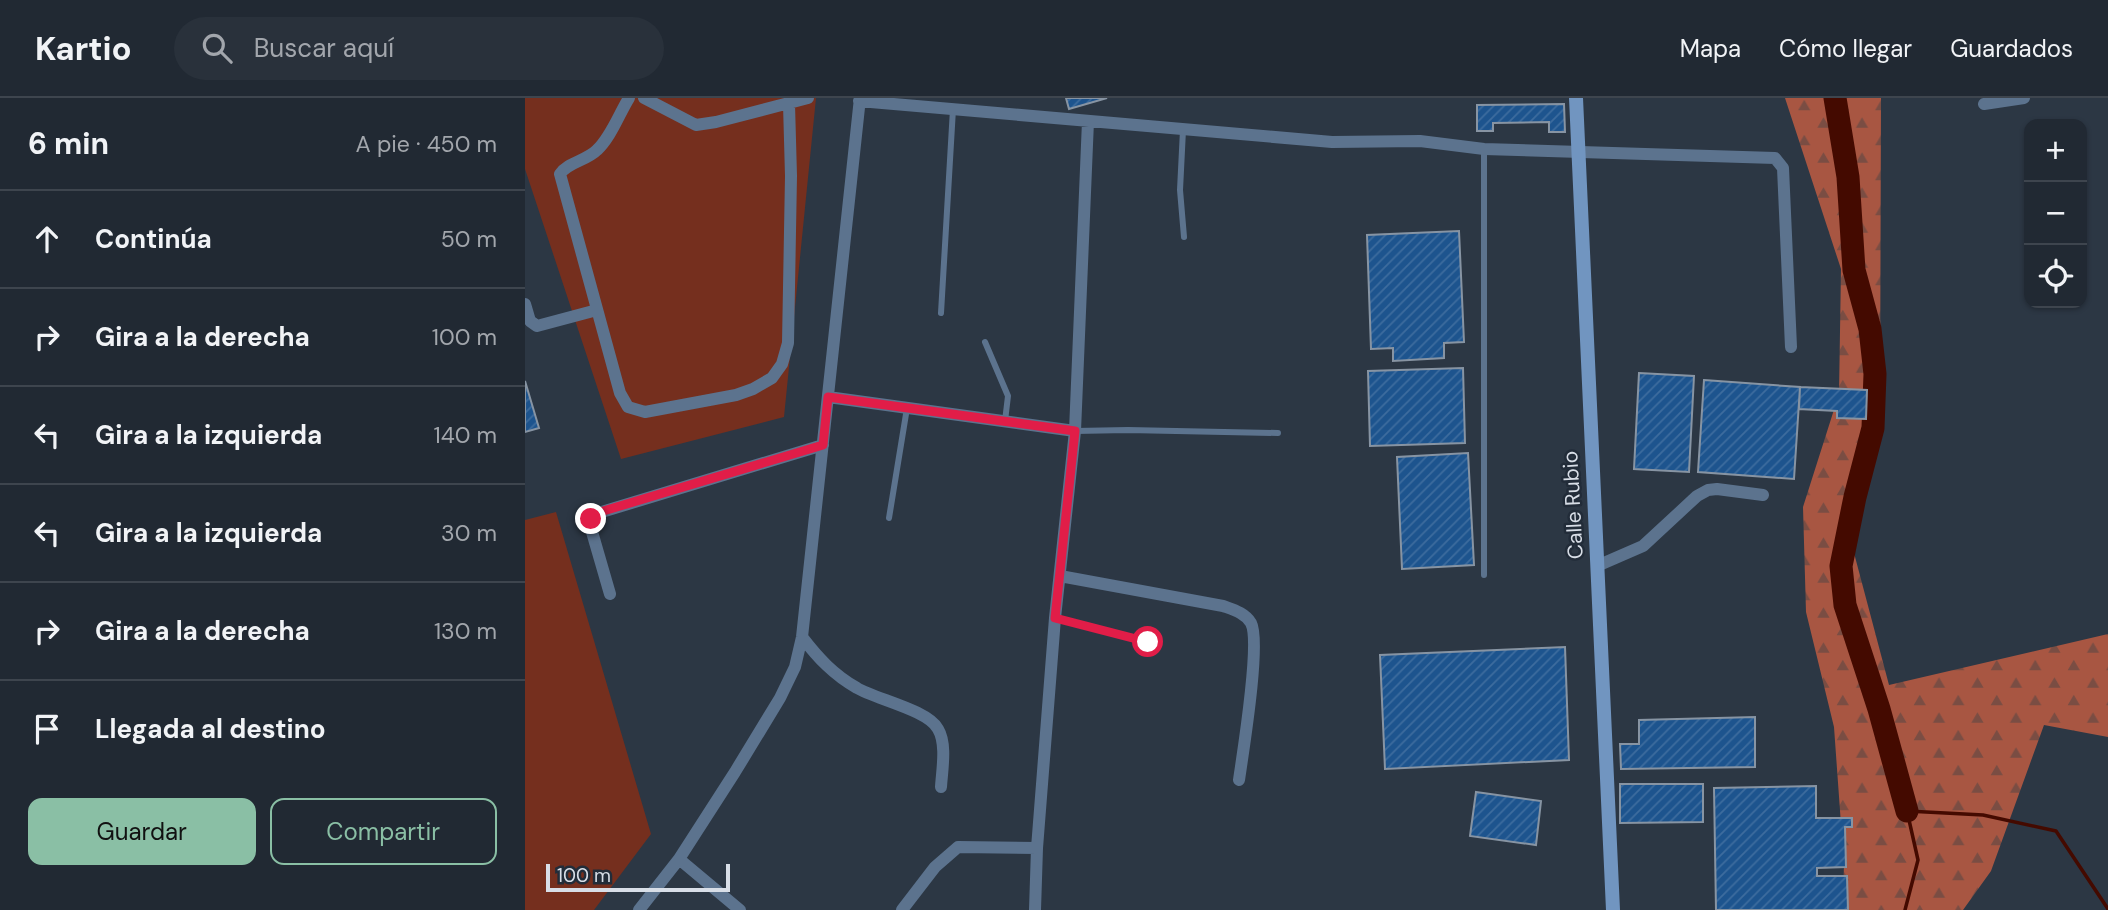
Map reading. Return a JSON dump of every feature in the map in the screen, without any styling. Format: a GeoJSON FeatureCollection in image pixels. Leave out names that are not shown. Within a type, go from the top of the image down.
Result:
{"type":"FeatureCollection","features":[{"type":"Feature","properties":{"kind":"street"},"geometry":{"type":"LineString","coordinates":[[629,98],[600,146],[589,156],[566,167],[560,174],[620,393],[628,407],[645,412],[736,395],[764,384],[782,364],[788,343],[791,176],[789,104]]}},
{"type":"Feature","properties":{"kind":"street"},"geometry":{"type":"LineString","coordinates":[[644,98],[696,125],[808,98]]}},
{"type":"Feature","properties":{"kind":"street","name":"Calle Rubio"},"geometry":{"type":"LineString","coordinates":[[1576,98],[1613,910]]}},
{"type":"Feature","properties":{"kind":"street"},"geometry":{"type":"LineString","coordinates":[[1984,104],[2024,98]]}},
{"type":"Feature","properties":{"kind":"street"},"geometry":{"type":"LineString","coordinates":[[639,910],[679,859],[780,698],[795,667],[802,636],[859,99],[1332,142],[1420,141],[1483,149],[1775,158],[1783,168],[1791,347]]}},
{"type":"Feature","properties":{"kind":"street"},"geometry":{"type":"LineString","coordinates":[[1035,910],[1037,848],[1055,618],[1075,431],[1088,121]]}},
{"type":"Feature","properties":{"kind":"street"},"geometry":{"type":"LineString","coordinates":[[525,303],[529,326],[597,310]]}},
{"type":"Feature","properties":{"kind":"street"},"geometry":{"type":"LineString","coordinates":[[828,397],[1075,431]]}},
{"type":"Feature","properties":{"kind":"street"},"geometry":{"type":"LineString","coordinates":[[610,594],[590,525],[595,514],[823,445]]}},
{"type":"Feature","properties":{"kind":"street"},"geometry":{"type":"LineString","coordinates":[[1597,566],[1643,546],[1707,490],[1763,495]]}},
{"type":"Feature","properties":{"kind":"street"},"geometry":{"type":"LineString","coordinates":[[1060,576],[1223,606],[1242,613],[1249,619],[1254,630],[1252,675],[1239,780]]}},
{"type":"Feature","properties":{"kind":"street"},"geometry":{"type":"LineString","coordinates":[[802,636],[833,673],[850,684],[934,722],[940,731],[942,743],[941,787]]}},
{"type":"Feature","properties":{"kind":"street"},"geometry":{"type":"LineString","coordinates":[[902,910],[935,867],[958,847],[1037,848]]}},
{"type":"Feature","properties":{"kind":"street"},"geometry":{"type":"LineString","coordinates":[[679,859],[740,910]]}},
{"type":"Feature","properties":{"kind":"lane"},"geometry":{"type":"LineString","coordinates":[[941,313],[953,109]]}},
{"type":"Feature","properties":{"kind":"lane"},"geometry":{"type":"LineString","coordinates":[[1183,130],[1180,190],[1184,237]]}},
{"type":"Feature","properties":{"kind":"lane"},"geometry":{"type":"LineString","coordinates":[[1483,149],[1484,575]]}},
{"type":"Feature","properties":{"kind":"lane"},"geometry":{"type":"LineString","coordinates":[[985,342],[1008,396],[1005,421]]}},
{"type":"Feature","properties":{"kind":"lane"},"geometry":{"type":"LineString","coordinates":[[889,517],[907,408]]}},
{"type":"Feature","properties":{"kind":"lane"},"geometry":{"type":"LineString","coordinates":[[1075,431],[1278,433]]}},
{"type":"Feature","properties":{"kind":"lane"},"geometry":{"type":"LineString","coordinates":[[1055,618],[1148,642]]}},
{"type":"Feature","properties":{"kind":"shaded area"},"geometry":{"type":"Polygon","coordinates":[[[525,98],[816,98],[784,417],[621,459],[525,169],[525,98]]]}},
{"type":"Feature","properties":{"kind":"shaded area"},"geometry":{"type":"Polygon","coordinates":[[[556,512],[651,834],[594,910],[525,910],[525,520],[556,512]]]}},
{"type":"Feature","properties":{"kind":"green space"},"geometry":{"type":"Polygon","coordinates":[[[1785,98],[1881,98],[1880,410],[1854,553],[1889,685],[2108,634],[2108,737],[2044,725],[1991,871],[1963,910],[1842,910],[1844,866],[1834,727],[1806,612],[1803,507],[1839,394],[1841,269],[1785,98]]]}},
{"type":"Feature","properties":{"kind":"building"},"geometry":{"type":"Polygon","coordinates":[[[1066,98],[1107,98],[1069,109],[1066,98]]]}},
{"type":"Feature","properties":{"kind":"building"},"geometry":{"type":"Polygon","coordinates":[[[1564,104],[1565,132],[1549,132],[1549,122],[1493,123],[1493,131],[1477,131],[1477,105],[1564,104]]]}},
{"type":"Feature","properties":{"kind":"building"},"geometry":{"type":"Polygon","coordinates":[[[1459,231],[1464,342],[1444,343],[1444,358],[1393,361],[1393,348],[1371,349],[1367,235],[1459,231]]]}},
{"type":"Feature","properties":{"kind":"building"},"geometry":{"type":"Polygon","coordinates":[[[1463,368],[1465,443],[1370,446],[1368,371],[1463,368]]]}},
{"type":"Feature","properties":{"kind":"building"},"geometry":{"type":"Polygon","coordinates":[[[1639,373],[1694,376],[1689,472],[1634,469],[1639,373]]]}},
{"type":"Feature","properties":{"kind":"building"},"geometry":{"type":"Polygon","coordinates":[[[1704,380],[1800,387],[1794,479],[1698,472],[1704,380]]]}},
{"type":"Feature","properties":{"kind":"building"},"geometry":{"type":"Polygon","coordinates":[[[525,381],[539,428],[525,432],[525,381]]]}},
{"type":"Feature","properties":{"kind":"building"},"geometry":{"type":"Polygon","coordinates":[[[1800,387],[1867,390],[1866,419],[1837,418],[1837,411],[1799,409],[1800,387]]]}},
{"type":"Feature","properties":{"kind":"building"},"geometry":{"type":"Polygon","coordinates":[[[1468,453],[1474,565],[1402,569],[1397,457],[1468,453]]]}},
{"type":"Feature","properties":{"kind":"building"},"geometry":{"type":"Polygon","coordinates":[[[1565,647],[1569,760],[1385,769],[1380,655],[1565,647]]]}},
{"type":"Feature","properties":{"kind":"building"},"geometry":{"type":"Polygon","coordinates":[[[1755,717],[1755,767],[1621,769],[1620,744],[1639,744],[1639,720],[1755,717]]]}},
{"type":"Feature","properties":{"kind":"building"},"geometry":{"type":"Polygon","coordinates":[[[1620,784],[1703,784],[1703,822],[1620,823],[1620,784]]]}},
{"type":"Feature","properties":{"kind":"building"},"geometry":{"type":"Polygon","coordinates":[[[1816,786],[1816,818],[1852,818],[1852,827],[1845,827],[1846,867],[1817,868],[1817,876],[1847,876],[1848,910],[1716,910],[1714,788],[1816,786]]]}},
{"type":"Feature","properties":{"kind":"building"},"geometry":{"type":"Polygon","coordinates":[[[1476,792],[1541,801],[1536,845],[1470,836],[1476,792]]]}},
{"type":"Feature","properties":{"kind":"waterway"},"geometry":{"type":"LineString","coordinates":[[1835,98],[1848,177],[1854,270],[1870,329],[1875,374],[1873,428],[1841,566],[1845,605],[1879,709],[1907,811]]}},
{"type":"Feature","properties":{"kind":"waterway"},"geometry":{"type":"LineString","coordinates":[[1905,910],[1918,860],[1907,811],[1983,815],[2056,831],[2108,909]]}},
{"type":"Feature","properties":{"kind":"route"},"geometry":{"type":"LineString","coordinates":[[591,519],[600,512],[823,445],[828,397],[1075,431],[1055,618],[1148,642]]}}]}
